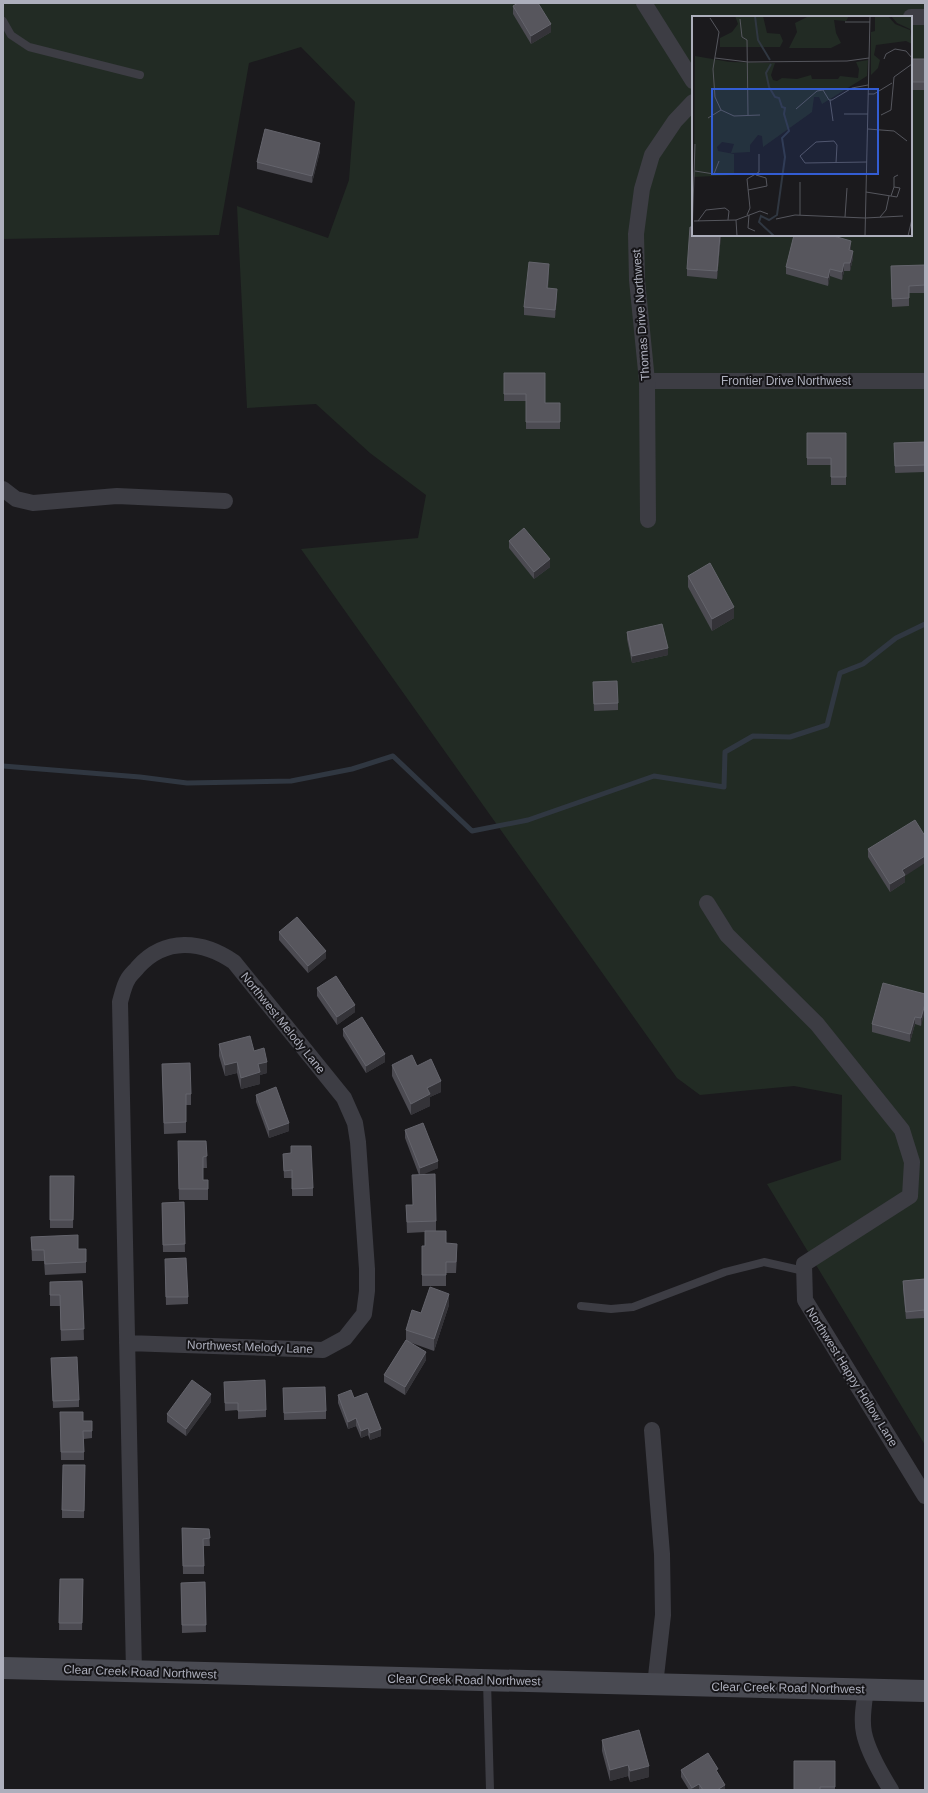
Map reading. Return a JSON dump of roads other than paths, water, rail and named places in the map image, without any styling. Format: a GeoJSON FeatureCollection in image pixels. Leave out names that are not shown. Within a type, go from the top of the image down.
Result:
{"type":"FeatureCollection","features":[{"type":"Feature","properties":{"kind":"main road","name":"Clear Creek Road Northwest"},"geometry":{"type":"LineString","coordinates":[[3,1668],[925,1691]]}},
{"type":"Feature","properties":{"kind":"street"},"geometry":{"type":"LineString","coordinates":[[644,3],[692,79]]}},
{"type":"Feature","properties":{"kind":"street"},"geometry":{"type":"LineString","coordinates":[[912,18],[925,17]]}},
{"type":"Feature","properties":{"kind":"street","name":"Thomas Drive Northwest"},"geometry":{"type":"LineString","coordinates":[[648,520],[647,381],[637,280],[636,234],[642,189],[652,154],[675,122],[692,103]]}},
{"type":"Feature","properties":{"kind":"street","name":"Frontier Drive Northwest"},"geometry":{"type":"LineString","coordinates":[[647,381],[925,381]]}},
{"type":"Feature","properties":{"kind":"street"},"geometry":{"type":"LineString","coordinates":[[3,489],[22,501],[33,503],[117,496],[225,501]]}},
{"type":"Feature","properties":{"kind":"street"},"geometry":{"type":"LineString","coordinates":[[707,903],[728,934],[817,1024],[902,1130],[912,1162],[910,1196],[804,1264],[804,1271]]}},
{"type":"Feature","properties":{"kind":"street","name":"Northwest Melody Lane"},"geometry":{"type":"LineString","coordinates":[[127,1343],[323,1350],[345,1338],[364,1314],[367,1291],[367,1269],[358,1142],[355,1123],[344,1098],[234,962],[221,953],[202,946],[181,945],[163,948],[146,958],[127,979],[120,1002],[127,1343],[134,1672]]}},
{"type":"Feature","properties":{"kind":"street","name":"Northwest Happy Hollow Lane"},"geometry":{"type":"LineString","coordinates":[[804,1271],[805,1300],[925,1496]]}},
{"type":"Feature","properties":{"kind":"street"},"geometry":{"type":"LineString","coordinates":[[652,1430],[662,1554],[663,1614],[656,1685]]}},
{"type":"Feature","properties":{"kind":"street"},"geometry":{"type":"LineString","coordinates":[[866,1690],[863,1722],[864,1734],[870,1750],[891,1790]]}},
{"type":"Feature","properties":{"kind":"lane"},"geometry":{"type":"LineString","coordinates":[[3,21],[11,35],[29,47],[140,75]]}},
{"type":"Feature","properties":{"kind":"lane"},"geometry":{"type":"LineString","coordinates":[[581,1306],[611,1309],[633,1308],[725,1272],[764,1262],[804,1271]]}},
{"type":"Feature","properties":{"kind":"lane"},"geometry":{"type":"LineString","coordinates":[[487,1680],[490,1790]]}},
{"type":"Feature","properties":{"kind":"waterway"},"geometry":{"type":"LineString","coordinates":[[3,766],[140,777],[187,783],[291,781],[352,769],[393,756],[472,831],[528,820],[654,776],[724,787],[725,752],[753,736],[790,737],[827,725],[840,673],[863,664],[896,638],[925,624]]}}]}
